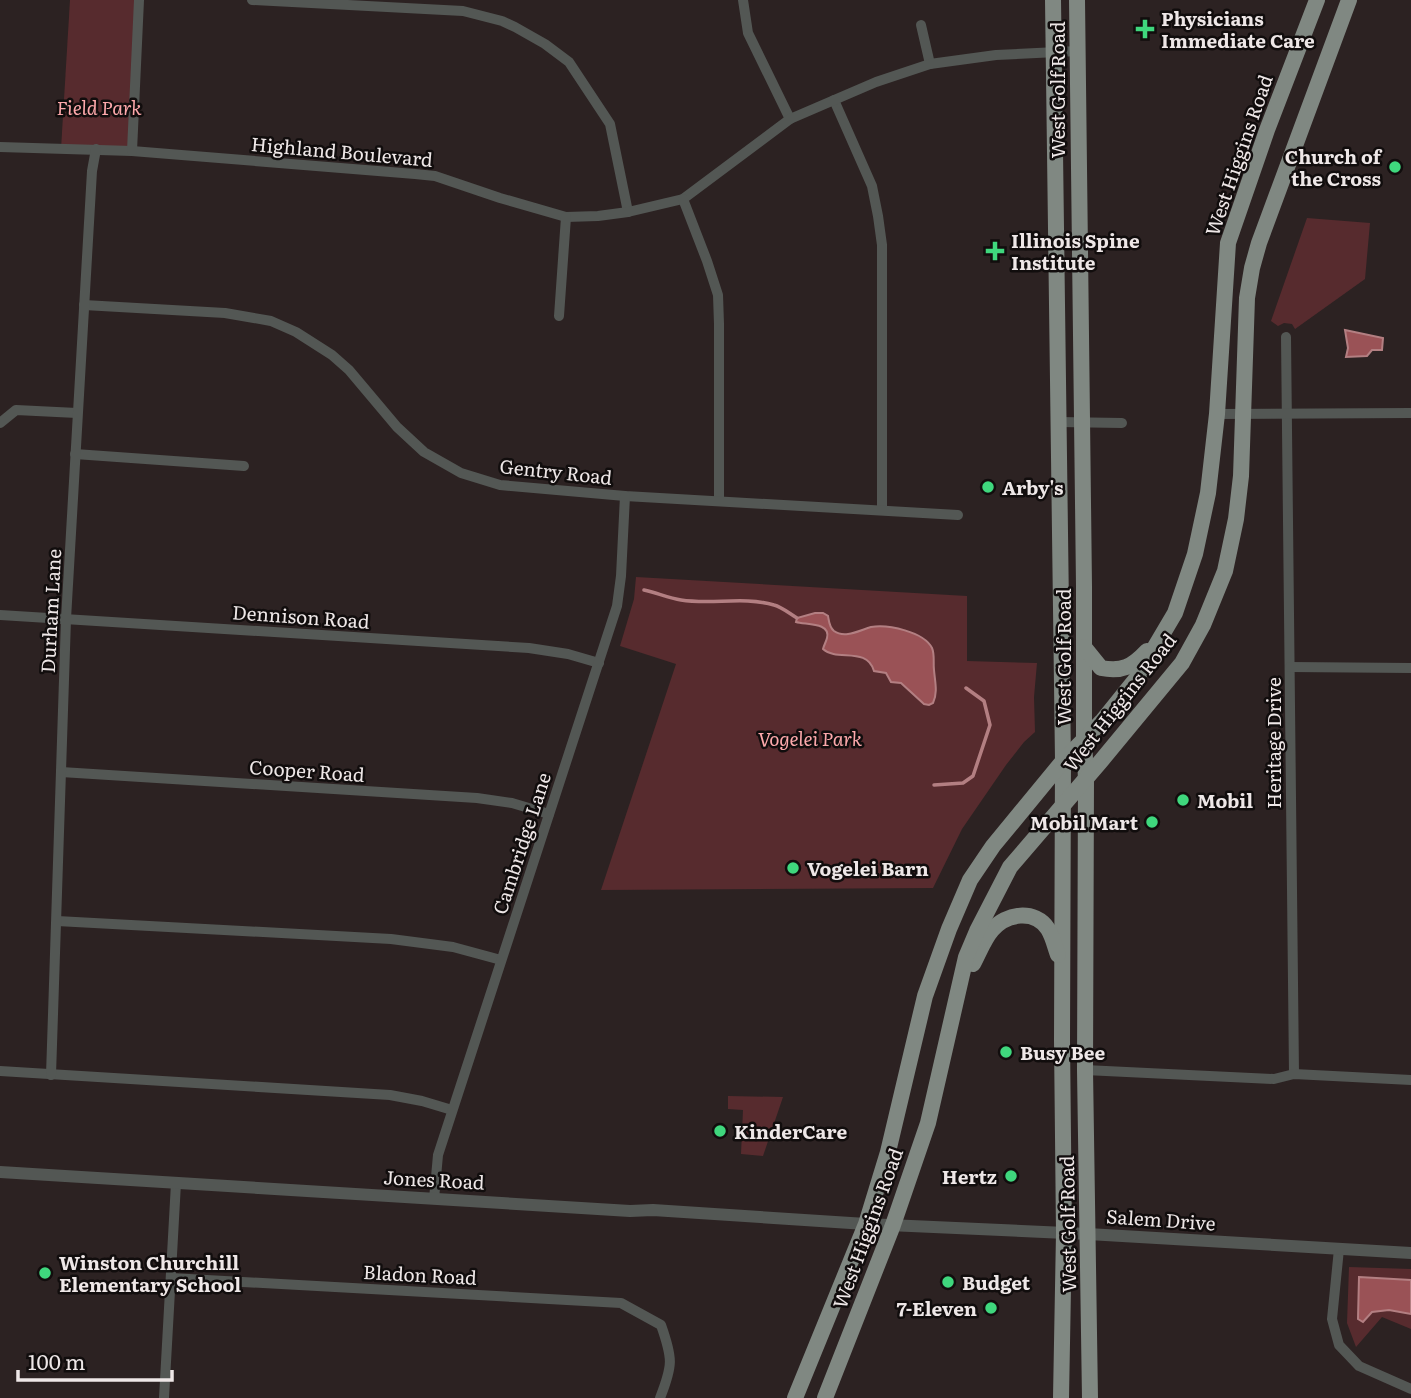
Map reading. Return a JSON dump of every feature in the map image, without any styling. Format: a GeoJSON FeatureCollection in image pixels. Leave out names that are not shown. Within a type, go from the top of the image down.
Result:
{"type":"FeatureCollection","features":[{"type":"Feature","properties":{"kind":"main road","name":"West Golf Road"},"geometry":{"type":"LineString","coordinates":[[1053,0],[1063,761],[1062,1398]]}},
{"type":"Feature","properties":{"kind":"main road","name":"West Golf Road"},"geometry":{"type":"LineString","coordinates":[[1077,0],[1090,1398]]}},
{"type":"Feature","properties":{"kind":"main road","name":"West Higgins Road"},"geometry":{"type":"LineString","coordinates":[[795,1398],[866,1224],[888,1152],[926,996],[949,929],[970,880],[1063,761],[1103,720],[1136,679],[1175,613],[1195,554],[1208,493],[1217,414],[1228,243],[1267,130],[1317,0]]}},
{"type":"Feature","properties":{"kind":"main road","name":"West Higgins Road"},"geometry":{"type":"LineString","coordinates":[[825,1398],[893,1225],[928,1123],[966,957],[997,890],[1010,867],[1182,663],[1203,625],[1225,571],[1236,519],[1241,476],[1247,298],[1252,268],[1349,0]]}},
{"type":"Feature","properties":{"kind":"main road"},"geometry":{"type":"LineString","coordinates":[[1084,646],[1101,668],[1122,670],[1138,661],[1161,637]]}},
{"type":"Feature","properties":{"kind":"main road"},"geometry":{"type":"LineString","coordinates":[[958,994],[987,936],[992,929],[1012,916],[1025,915],[1044,924],[1052,937],[1062,966]]}},
{"type":"Feature","properties":{"kind":"street"},"geometry":{"type":"LineString","coordinates":[[132,151],[139,0]]}},
{"type":"Feature","properties":{"kind":"street"},"geometry":{"type":"LineString","coordinates":[[252,0],[463,11],[502,21],[528,34],[569,62],[610,124],[628,212]]}},
{"type":"Feature","properties":{"kind":"street"},"geometry":{"type":"LineString","coordinates":[[743,0],[748,33],[790,119]]}},
{"type":"Feature","properties":{"kind":"street"},"geometry":{"type":"LineString","coordinates":[[921,25],[930,64]]}},
{"type":"Feature","properties":{"kind":"street","name":"Highland Boulevard"},"geometry":{"type":"LineString","coordinates":[[0,148],[132,151],[435,176],[566,217],[598,216],[683,199],[790,119],[876,82],[930,64],[996,55],[1078,51]]}},
{"type":"Feature","properties":{"kind":"street"},"geometry":{"type":"LineString","coordinates":[[834,100],[872,186],[878,216],[882,259],[882,510]]}},
{"type":"Feature","properties":{"kind":"street","name":"Durham Lane"},"geometry":{"type":"LineString","coordinates":[[51,1075],[66,618],[92,171],[96,149]]}},
{"type":"Feature","properties":{"kind":"street"},"geometry":{"type":"LineString","coordinates":[[683,199],[708,261],[718,295],[719,500]]}},
{"type":"Feature","properties":{"kind":"street"},"geometry":{"type":"LineString","coordinates":[[559,316],[566,217]]}},
{"type":"Feature","properties":{"kind":"street","name":"Gentry Road"},"geometry":{"type":"LineString","coordinates":[[84,305],[225,313],[271,321],[305,337],[332,355],[349,370],[413,443],[461,473],[500,485],[625,496],[958,515]]}},
{"type":"Feature","properties":{"kind":"street","name":"Heritage Drive"},"geometry":{"type":"LineString","coordinates":[[1286,337],[1294,1074]]}},
{"type":"Feature","properties":{"kind":"street"},"geometry":{"type":"LineString","coordinates":[[0,423],[16,410],[77,413]]}},
{"type":"Feature","properties":{"kind":"street"},"geometry":{"type":"LineString","coordinates":[[1217,414],[1411,413]]}},
{"type":"Feature","properties":{"kind":"street"},"geometry":{"type":"LineString","coordinates":[[1059,422],[1122,423]]}},
{"type":"Feature","properties":{"kind":"street"},"geometry":{"type":"LineString","coordinates":[[75,454],[244,466]]}},
{"type":"Feature","properties":{"kind":"street","name":"Cambridge Lane"},"geometry":{"type":"LineString","coordinates":[[434,1199],[438,1155],[614,616],[620,591],[625,496]]}},
{"type":"Feature","properties":{"kind":"street","name":"Dennison Road"},"geometry":{"type":"LineString","coordinates":[[0,615],[529,648],[568,654],[599,663]]}},
{"type":"Feature","properties":{"kind":"street"},"geometry":{"type":"LineString","coordinates":[[1290,667],[1411,668]]}},
{"type":"Feature","properties":{"kind":"street","name":"Cooper Road"},"geometry":{"type":"LineString","coordinates":[[61,772],[486,799],[512,803],[548,814]]}},
{"type":"Feature","properties":{"kind":"street"},"geometry":{"type":"LineString","coordinates":[[57,921],[391,939],[453,947],[501,960]]}},
{"type":"Feature","properties":{"kind":"street"},"geometry":{"type":"LineString","coordinates":[[1085,1070],[1274,1079],[1294,1074],[1411,1080]]}},
{"type":"Feature","properties":{"kind":"street"},"geometry":{"type":"LineString","coordinates":[[0,1071],[390,1095],[452,1110]]}},
{"type":"Feature","properties":{"kind":"street","name":"Jones Road"},"geometry":{"type":"LineString","coordinates":[[0,1172],[866,1224]]}},
{"type":"Feature","properties":{"kind":"street"},"geometry":{"type":"LineString","coordinates":[[164,1398],[176,1183]]}},
{"type":"Feature","properties":{"kind":"street","name":"Salem Drive"},"geometry":{"type":"LineString","coordinates":[[866,1224],[1411,1253]]}},
{"type":"Feature","properties":{"kind":"street"},"geometry":{"type":"LineString","coordinates":[[1339,1249],[1332,1319],[1339,1345],[1359,1366],[1410,1394]]}},
{"type":"Feature","properties":{"kind":"street","name":"Bladon Road"},"geometry":{"type":"LineString","coordinates":[[171,1278],[621,1303],[661,1325],[671,1357],[669,1375],[660,1398]]}},
{"type":"Feature","properties":{"kind":"green space","name":"Field Park"},"geometry":{"type":"Polygon","coordinates":[[[70,0],[139,0],[132,151],[61,149],[70,0]]]}},
{"type":"Feature","properties":{"kind":"green space"},"geometry":{"type":"Polygon","coordinates":[[[1307,218],[1370,223],[1365,279],[1295,329],[1292,324],[1284,323],[1278,326],[1271,321],[1307,218]]]}},
{"type":"Feature","properties":{"kind":"green space","name":"Vogelei Park"},"geometry":{"type":"Polygon","coordinates":[[[636,577],[967,596],[967,661],[1037,663],[1035,732],[1006,765],[962,829],[933,888],[601,890],[676,664],[620,646],[634,599],[636,577]]]}},
{"type":"Feature","properties":{"kind":"green space"},"geometry":{"type":"Polygon","coordinates":[[[728,1096],[783,1097],[763,1156],[741,1154],[743,1110],[728,1109],[728,1096]]]}},
{"type":"Feature","properties":{"kind":"green space"},"geometry":{"type":"Polygon","coordinates":[[[1349,1267],[1411,1269],[1411,1329],[1382,1317],[1356,1347],[1347,1323],[1349,1267]]]}},
{"type":"Feature","properties":{"kind":"shaded area"},"geometry":{"type":"Polygon","coordinates":[[[1345,330],[1383,338],[1382,350],[1372,350],[1367,356],[1346,357],[1348,348],[1345,330]]]}},
{"type":"Feature","properties":{"kind":"shaded area"},"geometry":{"type":"Polygon","coordinates":[[[815,613],[828,616],[831,628],[838,633],[848,634],[871,627],[887,627],[905,630],[928,642],[933,653],[936,691],[933,703],[924,704],[901,683],[891,682],[886,673],[874,671],[865,659],[829,653],[823,649],[827,638],[825,629],[796,622],[797,618],[815,613]]]}},
{"type":"Feature","properties":{"kind":"shaded area"},"geometry":{"type":"Polygon","coordinates":[[[1359,1277],[1411,1280],[1411,1314],[1389,1310],[1372,1312],[1363,1322],[1358,1319],[1359,1277]]]}},
{"type":"Feature","properties":{"kind":"waterway"},"geometry":{"type":"LineString","coordinates":[[644,590],[693,601],[762,602],[780,607],[797,618]]}},
{"type":"Feature","properties":{"kind":"waterway"},"geometry":{"type":"LineString","coordinates":[[934,785],[963,783],[973,776],[990,725],[984,701],[966,688]]}},
{"type":"Feature","properties":{"kind":"place","name":"Physicians Immediate Care"},"geometry":{"type":"Point","coordinates":[1145,29]}},
{"type":"Feature","properties":{"kind":"place","name":"Church of the Cross"},"geometry":{"type":"Point","coordinates":[1395,167]}},
{"type":"Feature","properties":{"kind":"place","name":"Illinois Spine Institute"},"geometry":{"type":"Point","coordinates":[995,251]}},
{"type":"Feature","properties":{"kind":"place","name":"Arby's"},"geometry":{"type":"Point","coordinates":[988,487]}},
{"type":"Feature","properties":{"kind":"place","name":"Mobil"},"geometry":{"type":"Point","coordinates":[1183,800]}},
{"type":"Feature","properties":{"kind":"place","name":"Mobil Mart"},"geometry":{"type":"Point","coordinates":[1152,822]}},
{"type":"Feature","properties":{"kind":"place","name":"Vogelei Barn"},"geometry":{"type":"Point","coordinates":[793,868]}},
{"type":"Feature","properties":{"kind":"place","name":"Busy Bee"},"geometry":{"type":"Point","coordinates":[1006,1052]}},
{"type":"Feature","properties":{"kind":"place","name":"KinderCare"},"geometry":{"type":"Point","coordinates":[720,1131]}},
{"type":"Feature","properties":{"kind":"place","name":"Hertz"},"geometry":{"type":"Point","coordinates":[1011,1176]}},
{"type":"Feature","properties":{"kind":"place","name":"Winston Churchill Elementary School"},"geometry":{"type":"Point","coordinates":[45,1273]}},
{"type":"Feature","properties":{"kind":"place","name":"Budget"},"geometry":{"type":"Point","coordinates":[948,1282]}},
{"type":"Feature","properties":{"kind":"place","name":"7-Eleven"},"geometry":{"type":"Point","coordinates":[991,1308]}}]}
